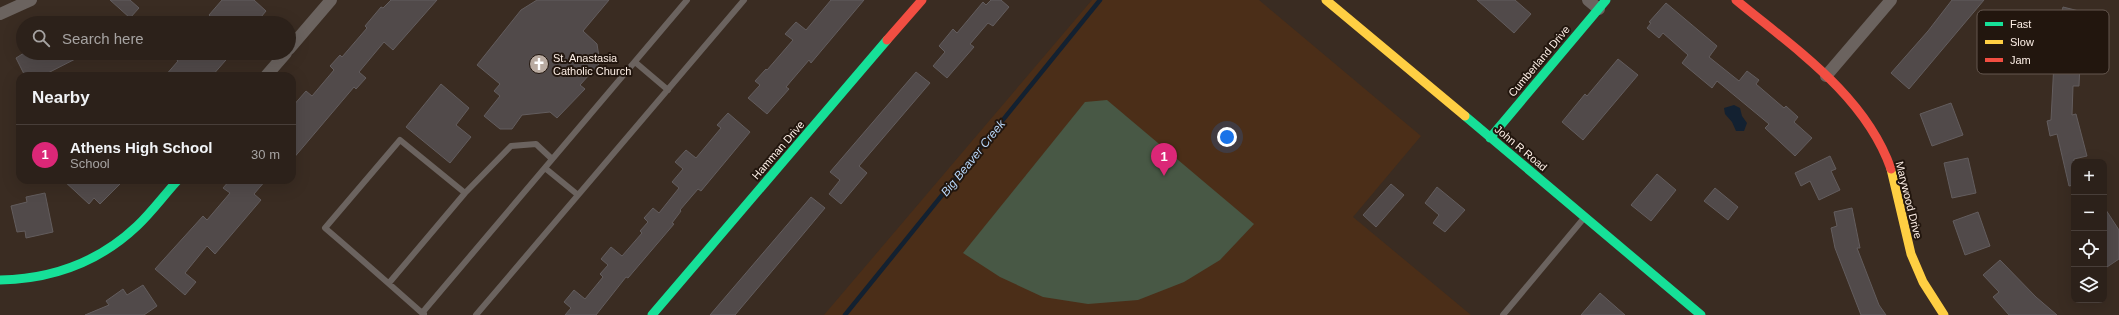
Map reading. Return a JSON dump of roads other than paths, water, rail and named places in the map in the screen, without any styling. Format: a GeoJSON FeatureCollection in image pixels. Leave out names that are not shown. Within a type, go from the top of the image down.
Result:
{"type":"FeatureCollection","features":[{"type":"Feature","properties":{"kind":"street"},"geometry":{"type":"LineString","coordinates":[[0,14],[31,0]]}},
{"type":"Feature","properties":{"kind":"street","name":"Hamman Drive"},"geometry":{"type":"LineString","coordinates":[[652,315],[922,0]]}},
{"type":"Feature","properties":{"kind":"street","name":"John R Road"},"geometry":{"type":"LineString","coordinates":[[1326,0],[1701,315]]}},
{"type":"Feature","properties":{"kind":"street"},"geometry":{"type":"LineString","coordinates":[[1588,0],[1602,5]]}},
{"type":"Feature","properties":{"kind":"street","name":"Marywood Drive"},"geometry":{"type":"LineString","coordinates":[[1736,0],[1826,76],[1859,110],[1879,141],[1893,177],[1909,247],[1923,282],[1944,315]]}},
{"type":"Feature","properties":{"kind":"street"},"geometry":{"type":"LineString","coordinates":[[1826,76],[1891,0]]}},
{"type":"Feature","properties":{"kind":"street"},"geometry":{"type":"LineString","coordinates":[[296,40],[324,2]]}},
{"type":"Feature","properties":{"kind":"street","name":"Cumberland Drive"},"geometry":{"type":"LineString","coordinates":[[1490,138],[1602,5]]}},
{"type":"Feature","properties":{"kind":"street"},"geometry":{"type":"LineString","coordinates":[[269,72],[280,60]]}},
{"type":"Feature","properties":{"kind":"street"},"geometry":{"type":"LineString","coordinates":[[0,280],[47,275],[68,269],[94,257],[131,232],[174,184]]}},
{"type":"Feature","properties":{"kind":"lane"},"geometry":{"type":"LineString","coordinates":[[465,193],[400,140],[326,228],[424,314],[552,159],[687,0]]}},
{"type":"Feature","properties":{"kind":"lane"},"geometry":{"type":"LineString","coordinates":[[476,315],[744,0]]}},
{"type":"Feature","properties":{"kind":"lane"},"geometry":{"type":"LineString","coordinates":[[635,62],[668,90]]}},
{"type":"Feature","properties":{"kind":"lane"},"geometry":{"type":"LineString","coordinates":[[389,284],[465,193],[511,146],[536,144],[552,159]]}},
{"type":"Feature","properties":{"kind":"lane"},"geometry":{"type":"LineString","coordinates":[[545,168],[578,195]]}},
{"type":"Feature","properties":{"kind":"lane"},"geometry":{"type":"LineString","coordinates":[[1503,315],[1584,217]]}},
{"type":"Feature","properties":{"kind":"water"},"geometry":{"type":"Polygon","coordinates":[[[1734,105],[1740,108],[1742,116],[1747,123],[1744,131],[1736,131],[1732,122],[1725,114],[1724,108],[1734,105]]]}},
{"type":"Feature","properties":{"kind":"waterway","name":"Big Beaver Creek"},"geometry":{"type":"LineString","coordinates":[[845,315],[1100,0]]}},
{"type":"Feature","properties":{"kind":"place","name":"St. Anastasia Catholic Church"},"geometry":{"type":"Point","coordinates":[539,64]}},
{"type":"Feature","properties":{"kind":"place","name":"Athens High School"},"geometry":{"type":"Point","coordinates":[1164,176]}}]}
